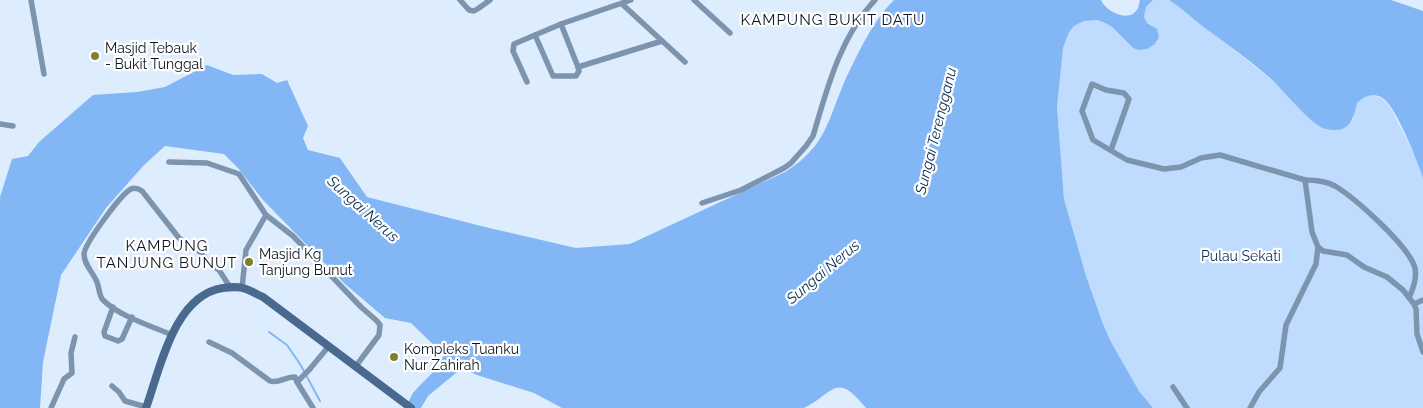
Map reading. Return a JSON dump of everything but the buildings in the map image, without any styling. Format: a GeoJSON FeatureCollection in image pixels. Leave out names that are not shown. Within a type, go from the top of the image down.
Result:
{"type":"FeatureCollection","features":[{"type":"Feature","properties":{"kind":"street"},"geometry":{"type":"LineString","coordinates":[[31,0],[44,74]]}},
{"type":"Feature","properties":{"kind":"street"},"geometry":{"type":"LineString","coordinates":[[460,0],[469,10],[474,11],[490,0]]}},
{"type":"Feature","properties":{"kind":"street"},"geometry":{"type":"LineString","coordinates":[[527,82],[512,48],[514,44],[561,24],[631,0]]}},
{"type":"Feature","properties":{"kind":"street"},"geometry":{"type":"LineString","coordinates":[[694,0],[730,33]]}},
{"type":"Feature","properties":{"kind":"street"},"geometry":{"type":"LineString","coordinates":[[702,203],[741,190],[784,168],[806,146],[813,136],[844,45],[862,14],[875,0]]}},
{"type":"Feature","properties":{"kind":"street"},"geometry":{"type":"LineString","coordinates":[[622,4],[685,62]]}},
{"type":"Feature","properties":{"kind":"street"},"geometry":{"type":"LineString","coordinates":[[535,35],[552,76],[576,76],[579,72],[578,67],[561,24]]}},
{"type":"Feature","properties":{"kind":"street"},"geometry":{"type":"LineString","coordinates":[[578,67],[662,41]]}},
{"type":"Feature","properties":{"kind":"street"},"geometry":{"type":"LineString","coordinates":[[1111,150],[1129,99],[1124,93],[1106,90],[1092,84],[1082,111],[1093,140],[1127,160],[1164,170],[1182,167],[1201,158],[1220,155],[1306,180],[1318,180],[1336,186],[1390,232],[1408,254],[1415,268],[1414,285],[1409,298]]}},
{"type":"Feature","properties":{"kind":"street"},"geometry":{"type":"LineString","coordinates":[[0,124],[13,126]]}},
{"type":"Feature","properties":{"kind":"street"},"geometry":{"type":"LineString","coordinates":[[169,162],[207,163],[239,174],[266,215],[293,236],[356,302],[377,321],[380,325],[380,335],[356,366]]}},
{"type":"Feature","properties":{"kind":"street"},"geometry":{"type":"LineString","coordinates":[[1306,180],[1312,232],[1318,247],[1323,252],[1347,255],[1387,277],[1403,290],[1416,309],[1417,334],[1423,352]]}},
{"type":"Feature","properties":{"kind":"street"},"geometry":{"type":"LineString","coordinates":[[172,335],[113,307],[101,296],[96,279],[86,262],[85,250],[115,204],[131,190],[135,188],[142,191],[179,238],[200,252],[210,264],[219,270],[230,287]]}},
{"type":"Feature","properties":{"kind":"street"},"geometry":{"type":"LineString","coordinates":[[242,288],[246,250],[266,215]]}},
{"type":"Feature","properties":{"kind":"street"},"geometry":{"type":"LineString","coordinates":[[1250,408],[1259,392],[1280,368],[1286,325],[1316,264],[1318,247]]}},
{"type":"Feature","properties":{"kind":"street"},"geometry":{"type":"LineString","coordinates":[[112,386],[126,401],[146,407],[172,335],[184,313],[210,292],[230,287],[242,288],[263,298],[410,408]]}},
{"type":"Feature","properties":{"kind":"street"},"geometry":{"type":"LineString","coordinates":[[1414,304],[1423,300]]}},
{"type":"Feature","properties":{"kind":"street"},"geometry":{"type":"LineString","coordinates":[[113,307],[104,332],[107,338],[118,341],[122,339],[132,317]]}},
{"type":"Feature","properties":{"kind":"street"},"geometry":{"type":"LineString","coordinates":[[51,408],[64,379],[72,373],[71,350],[75,337]]}},
{"type":"Feature","properties":{"kind":"street"},"geometry":{"type":"LineString","coordinates":[[209,342],[232,353],[270,381],[278,382],[295,377],[299,380],[313,408]]}},
{"type":"Feature","properties":{"kind":"street"},"geometry":{"type":"LineString","coordinates":[[299,380],[329,346]]}},
{"type":"Feature","properties":{"kind":"street"},"geometry":{"type":"LineString","coordinates":[[1173,387],[1187,408]]}},
{"type":"Feature","properties":{"kind":"green space","name":"Pulau Sekati"},"geometry":{"type":"Polygon","coordinates":[[[1153,0],[1169,0],[1189,14],[1269,78],[1311,119],[1322,127],[1344,128],[1353,120],[1357,103],[1366,97],[1379,97],[1390,107],[1416,158],[1423,178],[1423,408],[1153,408],[1139,391],[1111,342],[1086,276],[1064,199],[1057,107],[1063,47],[1069,32],[1074,26],[1084,21],[1096,20],[1112,27],[1133,48],[1147,49],[1158,41],[1152,25],[1147,23],[1144,17],[1146,7],[1153,0]]]}},
{"type":"Feature","properties":{"kind":"water"},"geometry":{"type":"Polygon","coordinates":[[[894,0],[1101,0],[1108,9],[1124,16],[1134,13],[1138,8],[1140,0],[1153,0],[1146,7],[1144,17],[1147,23],[1157,29],[1159,37],[1155,44],[1147,49],[1139,50],[1133,48],[1112,27],[1097,20],[1084,21],[1074,26],[1069,32],[1063,48],[1057,107],[1064,199],[1086,276],[1111,342],[1139,391],[1153,408],[866,408],[848,390],[835,388],[804,408],[562,408],[534,393],[477,375],[462,368],[428,396],[421,408],[406,408],[413,393],[434,371],[444,355],[411,323],[385,318],[345,284],[263,200],[238,168],[224,154],[165,146],[144,165],[106,208],[61,275],[43,362],[40,408],[0,408],[0,197],[12,159],[28,156],[39,142],[93,95],[137,92],[165,87],[207,65],[233,75],[262,74],[277,83],[287,80],[308,126],[303,138],[308,150],[340,158],[367,197],[576,248],[630,244],[785,172],[810,152],[818,142],[830,119],[846,78],[861,47],[873,26],[894,0]]]}},
{"type":"Feature","properties":{"kind":"water"},"geometry":{"type":"Polygon","coordinates":[[[1169,0],[1391,0],[1423,11],[1423,178],[1401,125],[1385,100],[1374,95],[1367,96],[1357,103],[1348,126],[1338,130],[1323,128],[1311,120],[1262,71],[1169,0]]]}},
{"type":"Feature","properties":{"kind":"waterway"},"geometry":{"type":"LineString","coordinates":[[269,332],[287,345],[300,364],[320,401]]}},
{"type":"Feature","properties":{"kind":"place","name":"Masjid Tebauk - Bukit Tunggal"},"geometry":{"type":"Point","coordinates":[95,56]}},
{"type":"Feature","properties":{"kind":"place","name":"Masjid Kg Tanjung Bunut"},"geometry":{"type":"Point","coordinates":[249,262]}},
{"type":"Feature","properties":{"kind":"place","name":"Kompleks Tuanku Nur Zahirah"},"geometry":{"type":"Point","coordinates":[394,357]}},
{"type":"Feature","properties":{"kind":"district","name":"KAMPUNG BUKIT DATU"},"geometry":{"type":"Point","coordinates":[833,20]}},
{"type":"Feature","properties":{"kind":"district","name":"KAMPUNG TANJUNG BUNUT"},"geometry":{"type":"Point","coordinates":[167,254]}},
{"type":"Feature","properties":{"kind":"water label","name":"Sungai Terengganu"},"geometry":{"type":"Point","coordinates":[936,131]}},
{"type":"Feature","properties":{"kind":"water label","name":"Sungai Nerus"},"geometry":{"type":"Point","coordinates":[363,209]}},
{"type":"Feature","properties":{"kind":"water label","name":"Sungai Nerus"},"geometry":{"type":"Point","coordinates":[823,272]}}]}
